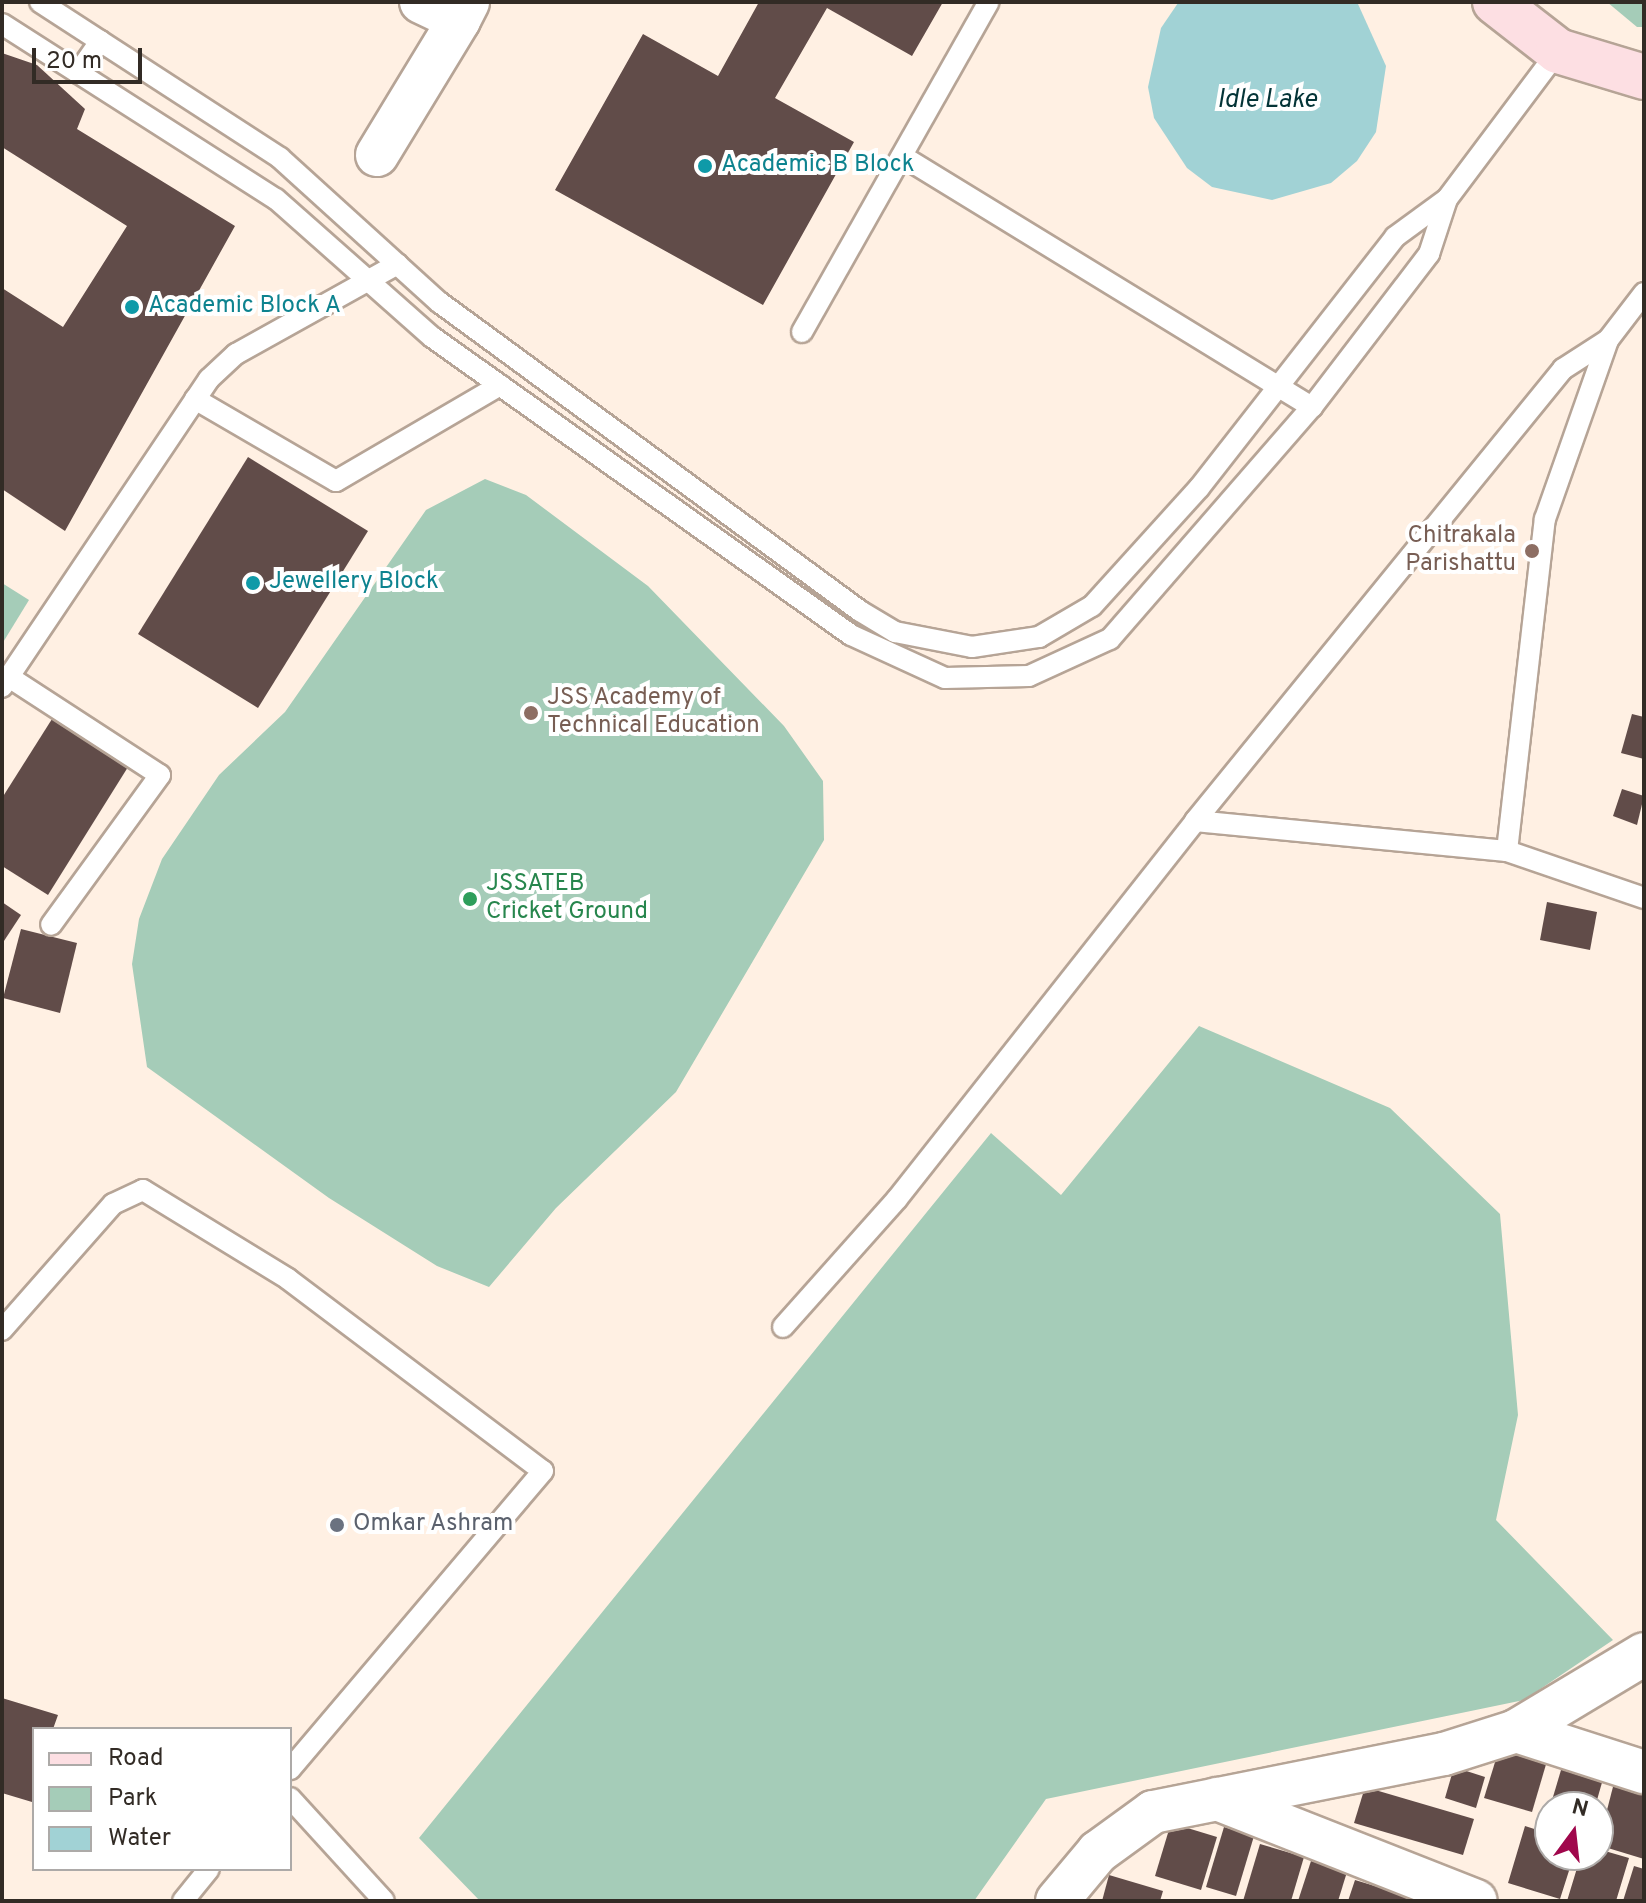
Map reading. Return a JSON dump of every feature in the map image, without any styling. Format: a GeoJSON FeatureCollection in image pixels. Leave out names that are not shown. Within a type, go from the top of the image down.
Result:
{"type":"FeatureCollection","features":[{"type":"Feature","properties":{"kind":"main road"},"geometry":{"type":"LineString","coordinates":[[1495,2],[1558,51],[1644,77]]}},
{"type":"Feature","properties":{"kind":"street"},"geometry":{"type":"LineString","coordinates":[[377,155],[464,11],[421,2]]}},
{"type":"Feature","properties":{"kind":"street"},"geometry":{"type":"LineString","coordinates":[[1057,1901],[1098,1852],[1153,1812],[1444,1754],[1516,1731],[1644,1654]]}},
{"type":"Feature","properties":{"kind":"street"},"geometry":{"type":"LineString","coordinates":[[1516,1731],[1644,1772]]}},
{"type":"Feature","properties":{"kind":"street"},"geometry":{"type":"LineString","coordinates":[[1217,1799],[1476,1901]]}},
{"type":"Feature","properties":{"kind":"lane"},"geometry":{"type":"LineString","coordinates":[[40,2],[280,158],[439,302],[860,611],[895,632],[972,647],[1039,637],[1092,606],[1278,387],[1395,237],[1447,199],[1558,51]]}},
{"type":"Feature","properties":{"kind":"lane"},"geometry":{"type":"LineString","coordinates":[[802,332],[989,2]]}},
{"type":"Feature","properties":{"kind":"lane"},"geometry":{"type":"LineString","coordinates":[[2,24],[276,199],[500,385],[851,635],[901,663],[974,680],[1029,676],[1110,639],[1312,407],[1429,254],[1447,199]]}},
{"type":"Feature","properties":{"kind":"lane"},"geometry":{"type":"LineString","coordinates":[[78,73],[100,41]]}},
{"type":"Feature","properties":{"kind":"lane"},"geometry":{"type":"LineString","coordinates":[[902,156],[1312,407]]}},
{"type":"Feature","properties":{"kind":"lane"},"geometry":{"type":"LineString","coordinates":[[51,925],[160,775],[6,682],[195,399],[236,354],[398,264]]}},
{"type":"Feature","properties":{"kind":"lane"},"geometry":{"type":"LineString","coordinates":[[1507,851],[1545,519],[1608,340],[1644,293]]}},
{"type":"Feature","properties":{"kind":"lane"},"geometry":{"type":"LineString","coordinates":[[783,1327],[897,1199],[1195,821],[1563,369],[1608,340]]}},
{"type":"Feature","properties":{"kind":"lane"},"geometry":{"type":"LineString","coordinates":[[195,399],[336,481],[500,385]]}},
{"type":"Feature","properties":{"kind":"lane"},"geometry":{"type":"LineString","coordinates":[[972,647],[974,680]]}},
{"type":"Feature","properties":{"kind":"lane"},"geometry":{"type":"LineString","coordinates":[[1195,821],[1507,851],[1644,898]]}},
{"type":"Feature","properties":{"kind":"lane"},"geometry":{"type":"LineString","coordinates":[[2,1330],[113,1204],[143,1190],[288,1279],[543,1471],[292,1767]]}},
{"type":"Feature","properties":{"kind":"lane"},"geometry":{"type":"LineString","coordinates":[[292,1800],[384,1901]]}},
{"type":"Feature","properties":{"kind":"lane"},"geometry":{"type":"LineString","coordinates":[[183,1901],[207,1871]]}},
{"type":"Feature","properties":{"kind":"green space"},"geometry":{"type":"Polygon","coordinates":[[[1607,2],[1644,2],[1644,27],[1637,27],[1607,2]]]}},
{"type":"Feature","properties":{"kind":"green space","name":"JSSATEB Cricket Ground"},"geometry":{"type":"Polygon","coordinates":[[[485,479],[526,495],[648,586],[784,726],[823,781],[824,840],[676,1092],[556,1208],[489,1287],[437,1266],[329,1198],[147,1067],[132,964],[139,919],[162,859],[219,775],[285,712],[426,510],[485,479]]]}},
{"type":"Feature","properties":{"kind":"green space"},"geometry":{"type":"Polygon","coordinates":[[[2,583],[29,600],[2,644],[2,583]]]}},
{"type":"Feature","properties":{"kind":"green space"},"geometry":{"type":"Polygon","coordinates":[[[1199,1026],[1390,1108],[1500,1214],[1518,1415],[1496,1520],[1613,1640],[1524,1700],[1046,1799],[974,1901],[480,1901],[419,1838],[991,1133],[1061,1195],[1199,1026]]]}},
{"type":"Feature","properties":{"kind":"water","name":"Idle Lake"},"geometry":{"type":"Polygon","coordinates":[[[1178,3],[1358,4],[1386,66],[1376,132],[1357,161],[1331,183],[1272,200],[1212,187],[1187,168],[1154,118],[1148,87],[1161,28],[1178,3]]]}},
{"type":"Feature","properties":{"kind":"building","name":"Academic B Block"},"geometry":{"type":"Polygon","coordinates":[[[759,2],[943,2],[912,56],[827,8],[775,98],[854,142],[763,305],[555,190],[643,34],[718,76],[759,2]]]}},
{"type":"Feature","properties":{"kind":"building","name":"Academic Block A"},"geometry":{"type":"Polygon","coordinates":[[[2,53],[37,65],[85,109],[77,129],[235,226],[65,531],[2,489],[2,288],[63,327],[127,226],[2,147],[2,53]]]}},
{"type":"Feature","properties":{"kind":"building","name":"Jewellery Block"},"geometry":{"type":"Polygon","coordinates":[[[248,457],[368,531],[258,708],[138,634],[248,457]]]}},
{"type":"Feature","properties":{"kind":"building"},"geometry":{"type":"Polygon","coordinates":[[[1632,714],[1644,717],[1644,759],[1621,753],[1632,714]]]}},
{"type":"Feature","properties":{"kind":"building"},"geometry":{"type":"Polygon","coordinates":[[[52,719],[128,767],[48,895],[2,866],[2,798],[52,719]]]}},
{"type":"Feature","properties":{"kind":"building"},"geometry":{"type":"Polygon","coordinates":[[[1622,789],[1644,796],[1637,825],[1613,816],[1622,789]]]}},
{"type":"Feature","properties":{"kind":"building"},"geometry":{"type":"Polygon","coordinates":[[[2,902],[21,915],[2,944],[2,902]]]}},
{"type":"Feature","properties":{"kind":"building"},"geometry":{"type":"Polygon","coordinates":[[[1547,902],[1597,912],[1590,950],[1540,940],[1547,902]]]}},
{"type":"Feature","properties":{"kind":"building"},"geometry":{"type":"Polygon","coordinates":[[[21,929],[77,943],[60,1013],[3,998],[21,929]]]}},
{"type":"Feature","properties":{"kind":"building"},"geometry":{"type":"Polygon","coordinates":[[[2,1698],[58,1715],[54,1727],[32,1727],[32,1802],[2,1793],[2,1698]]]}},
{"type":"Feature","properties":{"kind":"building"},"geometry":{"type":"Polygon","coordinates":[[[1500,1746],[1547,1761],[1538,1791],[1534,1791],[1532,1812],[1484,1798],[1500,1746]]]}},
{"type":"Feature","properties":{"kind":"building"},"geometry":{"type":"Polygon","coordinates":[[[1564,1760],[1605,1772],[1600,1791],[1555,1791],[1564,1760]]]}},
{"type":"Feature","properties":{"kind":"building"},"geometry":{"type":"Polygon","coordinates":[[[1454,1767],[1485,1777],[1476,1808],[1445,1798],[1454,1767]]]}},
{"type":"Feature","properties":{"kind":"building"},"geometry":{"type":"Polygon","coordinates":[[[1615,1779],[1644,1788],[1644,1859],[1614,1850],[1612,1791],[1615,1779]]]}},
{"type":"Feature","properties":{"kind":"building"},"geometry":{"type":"Polygon","coordinates":[[[1365,1787],[1474,1819],[1463,1855],[1354,1823],[1365,1787]]]}},
{"type":"Feature","properties":{"kind":"building"},"geometry":{"type":"Polygon","coordinates":[[[1171,1823],[1217,1837],[1201,1890],[1155,1876],[1171,1823]]]}},
{"type":"Feature","properties":{"kind":"building"},"geometry":{"type":"Polygon","coordinates":[[[1525,1826],[1534,1829],[1534,1871],[1569,1871],[1560,1899],[1508,1883],[1525,1826]]]}},
{"type":"Feature","properties":{"kind":"building"},"geometry":{"type":"Polygon","coordinates":[[[1224,1827],[1254,1836],[1236,1896],[1206,1887],[1224,1827]]]}},
{"type":"Feature","properties":{"kind":"building"},"geometry":{"type":"Polygon","coordinates":[[[1260,1844],[1304,1857],[1291,1901],[1243,1901],[1260,1844]]]}},
{"type":"Feature","properties":{"kind":"building"},"geometry":{"type":"Polygon","coordinates":[[[1614,1854],[1629,1858],[1616,1901],[1567,1901],[1576,1871],[1614,1871],[1614,1854]]]}},
{"type":"Feature","properties":{"kind":"building"},"geometry":{"type":"Polygon","coordinates":[[[1311,1861],[1347,1872],[1338,1901],[1298,1901],[1311,1861]]]}},
{"type":"Feature","properties":{"kind":"building"},"geometry":{"type":"Polygon","coordinates":[[[1634,1866],[1644,1869],[1644,1901],[1623,1901],[1634,1866]]]}},
{"type":"Feature","properties":{"kind":"building"},"geometry":{"type":"Polygon","coordinates":[[[1109,1875],[1163,1891],[1160,1901],[1102,1901],[1109,1875]]]}},
{"type":"Feature","properties":{"kind":"building"},"geometry":{"type":"Polygon","coordinates":[[[1355,1880],[1408,1896],[1406,1901],[1348,1901],[1355,1880]]]}},
{"type":"Feature","properties":{"kind":"place","name":"Academic B Block"},"geometry":{"type":"Point","coordinates":[705,166]}},
{"type":"Feature","properties":{"kind":"place","name":"Academic Block A"},"geometry":{"type":"Point","coordinates":[132,307]}},
{"type":"Feature","properties":{"kind":"place","name":"Chitrakala Parishattu"},"geometry":{"type":"Point","coordinates":[1532,551]}},
{"type":"Feature","properties":{"kind":"place","name":"Jewellery Block"},"geometry":{"type":"Point","coordinates":[253,583]}},
{"type":"Feature","properties":{"kind":"place","name":"JSS Academy of Technical Education"},"geometry":{"type":"Point","coordinates":[531,713]}},
{"type":"Feature","properties":{"kind":"place","name":"JSSATEB Cricket Ground"},"geometry":{"type":"Point","coordinates":[470,899]}},
{"type":"Feature","properties":{"kind":"place","name":"Omkar Ashram"},"geometry":{"type":"Point","coordinates":[337,1525]}}]}
